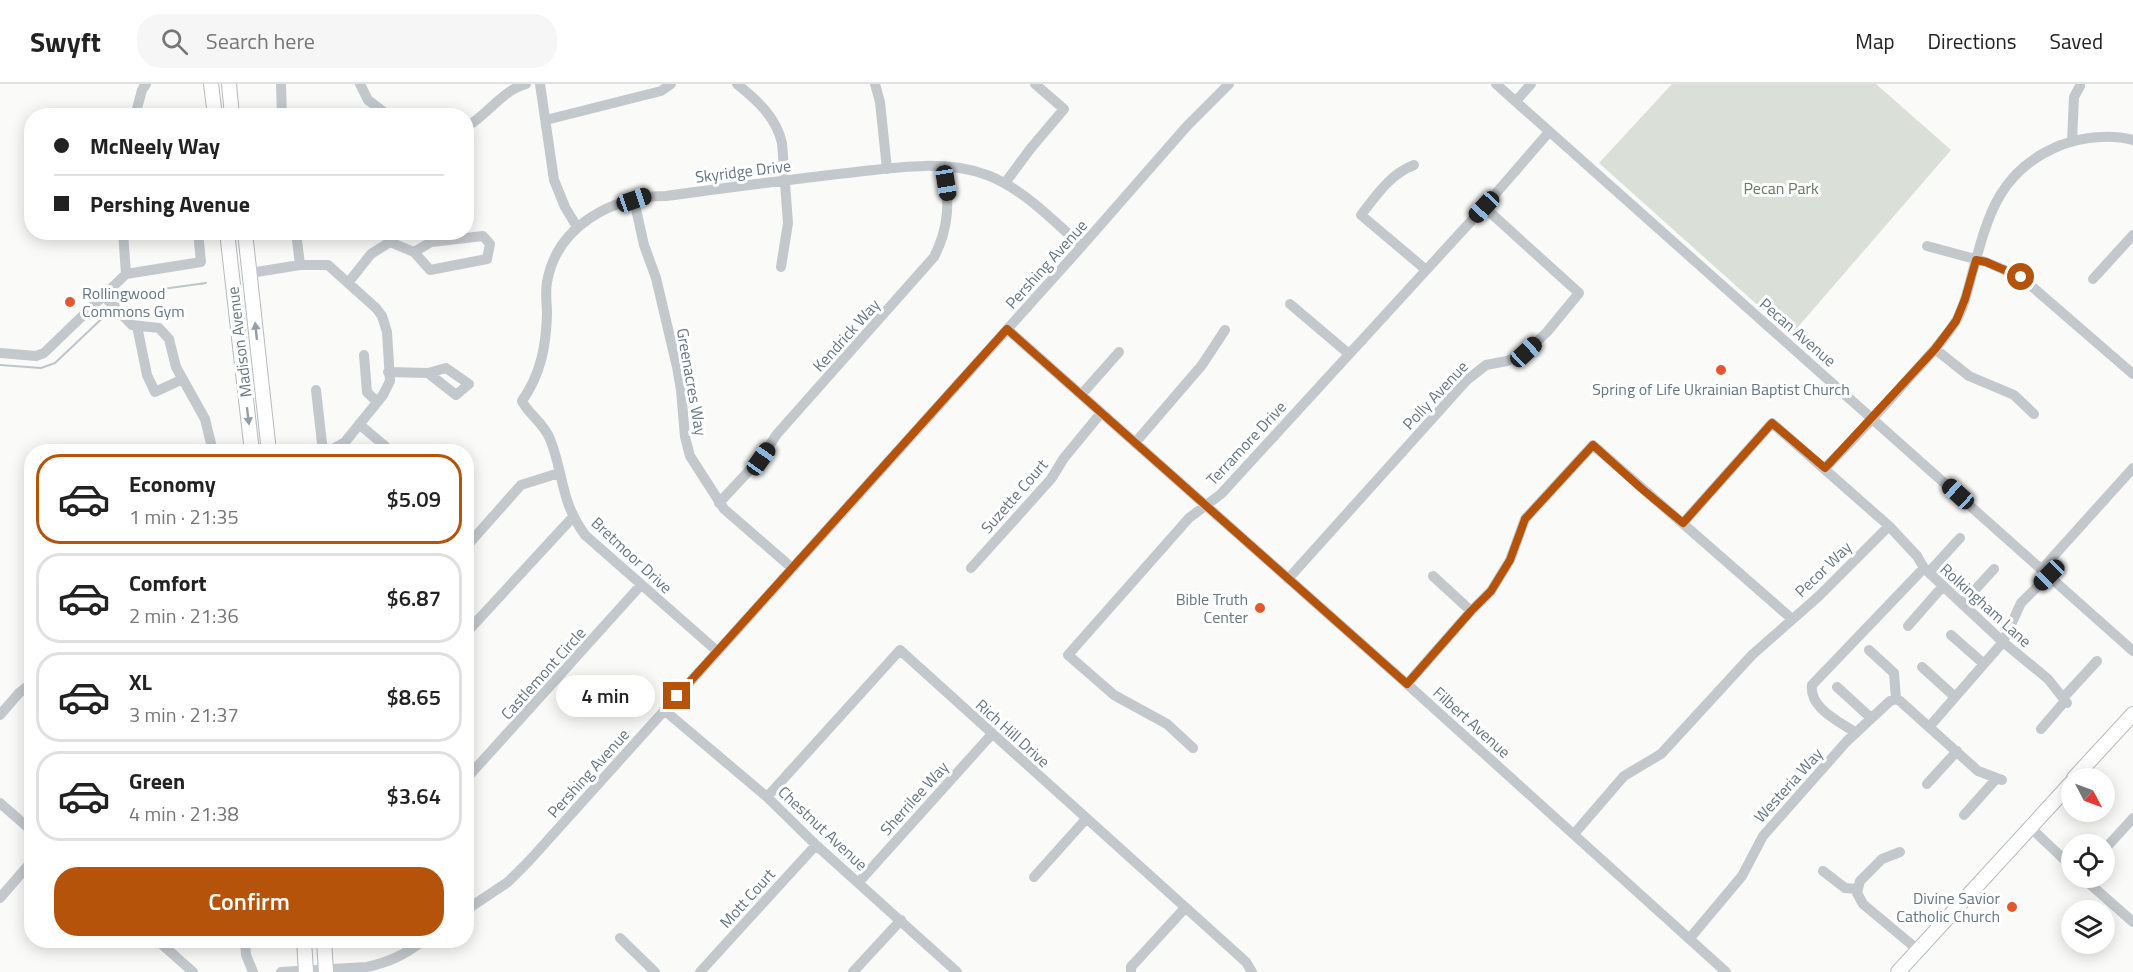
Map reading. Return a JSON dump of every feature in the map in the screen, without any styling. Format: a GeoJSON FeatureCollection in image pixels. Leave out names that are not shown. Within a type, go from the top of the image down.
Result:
{"type":"FeatureCollection","features":[{"type":"Feature","properties":{"kind":"main road"},"geometry":{"type":"LineString","coordinates":[[212,84],[214,108]]}},
{"type":"Feature","properties":{"kind":"main road"},"geometry":{"type":"LineString","coordinates":[[229,84],[231,108]]}},
{"type":"Feature","properties":{"kind":"main road","name":"Madison Avenue"},"geometry":{"type":"LineString","coordinates":[[228,240],[251,444]]}},
{"type":"Feature","properties":{"kind":"main road","name":"Madison Avenue"},"geometry":{"type":"LineString","coordinates":[[246,240],[268,444]]}},
{"type":"Feature","properties":{"kind":"main road"},"geometry":{"type":"LineString","coordinates":[[2084,768],[2133,714]]}},
{"type":"Feature","properties":{"kind":"main road"},"geometry":{"type":"LineString","coordinates":[[1898,972],[2061,793]]}},
{"type":"Feature","properties":{"kind":"main road"},"geometry":{"type":"LineString","coordinates":[[305,948],[306,971]]}},
{"type":"Feature","properties":{"kind":"main road"},"geometry":{"type":"LineString","coordinates":[[325,948],[326,971]]}},
{"type":"Feature","properties":{"kind":"street"},"geometry":{"type":"LineString","coordinates":[[137,108],[146,84]]}},
{"type":"Feature","properties":{"kind":"street"},"geometry":{"type":"LineString","coordinates":[[281,84],[282,108]]}},
{"type":"Feature","properties":{"kind":"street"},"geometry":{"type":"LineString","coordinates":[[360,84],[368,100],[378,108]]}},
{"type":"Feature","properties":{"kind":"street"},"geometry":{"type":"LineString","coordinates":[[474,123],[497,100],[526,84]]}},
{"type":"Feature","properties":{"kind":"street"},"geometry":{"type":"LineString","coordinates":[[540,84],[554,180],[565,207],[577,227]]}},
{"type":"Feature","properties":{"kind":"street"},"geometry":{"type":"LineString","coordinates":[[546,120],[661,91],[671,84]]}},
{"type":"Feature","properties":{"kind":"street"},"geometry":{"type":"LineString","coordinates":[[737,84],[764,108],[779,131],[786,180],[788,223],[781,267]]}},
{"type":"Feature","properties":{"kind":"street"},"geometry":{"type":"LineString","coordinates":[[875,84],[880,102],[886,169]]}},
{"type":"Feature","properties":{"kind":"street"},"geometry":{"type":"LineString","coordinates":[[1005,183],[1064,110],[1035,84]]}},
{"type":"Feature","properties":{"kind":"street","name":"Pershing Avenue"},"geometry":{"type":"LineString","coordinates":[[474,905],[508,882],[529,861],[1082,246],[1187,126],[1229,84]]}},
{"type":"Feature","properties":{"kind":"street","name":"Pecan Avenue"},"geometry":{"type":"LineString","coordinates":[[1496,84],[2133,651]]}},
{"type":"Feature","properties":{"kind":"street"},"geometry":{"type":"LineString","coordinates":[[1516,101],[1531,84]]}},
{"type":"Feature","properties":{"kind":"street"},"geometry":{"type":"LineString","coordinates":[[2072,141],[2074,97],[2080,86]]}},
{"type":"Feature","properties":{"kind":"street","name":"Terramore Drive"},"geometry":{"type":"LineString","coordinates":[[1193,748],[1167,723],[1114,695],[1068,655],[1189,518],[1221,494],[1484,207],[1549,132]]}},
{"type":"Feature","properties":{"kind":"street"},"geometry":{"type":"LineString","coordinates":[[1825,468],[1935,349],[1959,315],[1989,216],[2008,183],[2033,159],[2072,141],[2118,137],[2133,140]]}},
{"type":"Feature","properties":{"kind":"street"},"geometry":{"type":"LineString","coordinates":[[1414,165],[1400,170],[1388,181],[1361,215],[1425,269]]}},
{"type":"Feature","properties":{"kind":"street","name":"Kendrick Way"},"geometry":{"type":"LineString","coordinates":[[719,502],[761,459],[777,434],[934,258],[940,246],[948,209],[944,168]]}},
{"type":"Feature","properties":{"kind":"street","name":"Skyridge Drive"},"geometry":{"type":"LineString","coordinates":[[522,401],[537,376],[546,345],[547,285],[551,264],[561,244],[577,227],[599,211],[648,196],[666,196],[886,169],[959,168],[1005,183],[1031,201],[1082,246]]}},
{"type":"Feature","properties":{"kind":"street","name":"Greenacres Way"},"geometry":{"type":"LineString","coordinates":[[634,200],[644,245],[656,278],[677,367],[685,437],[690,456],[728,513],[792,568]]}},
{"type":"Feature","properties":{"kind":"street","name":"Polly Avenue"},"geometry":{"type":"LineString","coordinates":[[1288,579],[1467,380],[1486,365],[1507,362],[1526,352],[1547,332],[1579,293],[1484,207]]}},
{"type":"Feature","properties":{"kind":"street"},"geometry":{"type":"LineString","coordinates":[[2093,279],[2133,235]]}},
{"type":"Feature","properties":{"kind":"street"},"geometry":{"type":"LineString","coordinates":[[348,283],[371,254],[390,242],[414,252],[430,270],[488,259],[490,244],[483,236],[474,237]]}},
{"type":"Feature","properties":{"kind":"street"},"geometry":{"type":"LineString","coordinates":[[124,240],[126,274]]}},
{"type":"Feature","properties":{"kind":"street"},"geometry":{"type":"LineString","coordinates":[[0,353],[40,355],[106,299],[126,274],[201,262],[199,240]]}},
{"type":"Feature","properties":{"kind":"street"},"geometry":{"type":"LineString","coordinates":[[297,240],[300,265]]}},
{"type":"Feature","properties":{"kind":"street"},"geometry":{"type":"LineString","coordinates":[[414,252],[431,242],[448,240]]}},
{"type":"Feature","properties":{"kind":"street"},"geometry":{"type":"LineString","coordinates":[[1927,246],[1976,260],[2016,274],[2026,280],[2133,374]]}},
{"type":"Feature","properties":{"kind":"street"},"geometry":{"type":"LineString","coordinates":[[250,273],[300,265],[328,265],[376,308],[386,325],[390,381],[383,395],[342,444]]}},
{"type":"Feature","properties":{"kind":"street"},"geometry":{"type":"LineString","coordinates":[[106,299],[132,325],[154,326],[169,339],[176,367],[205,419],[211,444]]}},
{"type":"Feature","properties":{"kind":"street"},"geometry":{"type":"LineString","coordinates":[[1290,304],[1349,354]]}},
{"type":"Feature","properties":{"kind":"street"},"geometry":{"type":"LineString","coordinates":[[137,326],[147,375],[155,392],[183,379]]}},
{"type":"Feature","properties":{"kind":"street","name":"Filbert Avenue"},"geometry":{"type":"LineString","coordinates":[[1007,329],[1206,504],[1726,972]]}},
{"type":"Feature","properties":{"kind":"street"},"geometry":{"type":"LineString","coordinates":[[1135,442],[1202,366],[1226,330]]}},
{"type":"Feature","properties":{"kind":"street"},"geometry":{"type":"LineString","coordinates":[[1935,349],[1969,376],[2014,395],[2034,414]]}},
{"type":"Feature","properties":{"kind":"street"},"geometry":{"type":"LineString","coordinates":[[1081,395],[1119,352]]}},
{"type":"Feature","properties":{"kind":"street"},"geometry":{"type":"LineString","coordinates":[[364,355],[367,392],[377,402]]}},
{"type":"Feature","properties":{"kind":"street"},"geometry":{"type":"LineString","coordinates":[[388,372],[428,373]]}},
{"type":"Feature","properties":{"kind":"street"},"geometry":{"type":"LineString","coordinates":[[316,390],[322,444]]}},
{"type":"Feature","properties":{"kind":"street","name":"Bretmoor Drive"},"geometry":{"type":"LineString","coordinates":[[522,401],[544,427],[560,473],[566,501],[573,517],[590,540],[717,651]]}},
{"type":"Feature","properties":{"kind":"street","name":"Suzette Court"},"geometry":{"type":"LineString","coordinates":[[971,568],[1051,479],[1064,458],[1101,413]]}},
{"type":"Feature","properties":{"kind":"street"},"geometry":{"type":"LineString","coordinates":[[1683,523],[1772,423],[1888,526]]}},
{"type":"Feature","properties":{"kind":"street"},"geometry":{"type":"LineString","coordinates":[[359,424],[383,444]]}},
{"type":"Feature","properties":{"kind":"street"},"geometry":{"type":"LineString","coordinates":[[1407,684],[1491,591],[1510,560],[1525,519],[1593,445],[1792,619]]}},
{"type":"Feature","properties":{"kind":"street"},"geometry":{"type":"LineString","coordinates":[[1930,726],[2003,642],[2021,603],[2133,468]]}},
{"type":"Feature","properties":{"kind":"street"},"geometry":{"type":"LineString","coordinates":[[474,538],[521,485],[560,473]]}},
{"type":"Feature","properties":{"kind":"street"},"geometry":{"type":"LineString","coordinates":[[474,624],[573,517]]}},
{"type":"Feature","properties":{"kind":"street","name":"Rolkingham Lane"},"geometry":{"type":"LineString","coordinates":[[1888,526],[1917,556],[1926,570],[2003,642],[2048,679],[2065,701]]}},
{"type":"Feature","properties":{"kind":"street","name":"Pecor Way"},"geometry":{"type":"LineString","coordinates":[[1574,834],[1624,776],[1661,754],[1752,655],[1819,596],[1888,526]]}},
{"type":"Feature","properties":{"kind":"street"},"geometry":{"type":"LineString","coordinates":[[1856,733],[1817,705],[1811,693],[1812,685],[1960,538]]}},
{"type":"Feature","properties":{"kind":"street"},"geometry":{"type":"LineString","coordinates":[[1962,604],[1994,569]]}},
{"type":"Feature","properties":{"kind":"street"},"geometry":{"type":"LineString","coordinates":[[1433,576],[1471,611]]}},
{"type":"Feature","properties":{"kind":"street","name":"Castlemont Circle"},"geometry":{"type":"LineString","coordinates":[[474,770],[641,585]]}},
{"type":"Feature","properties":{"kind":"street"},"geometry":{"type":"LineString","coordinates":[[1908,626],[1943,586]]}},
{"type":"Feature","properties":{"kind":"street"},"geometry":{"type":"LineString","coordinates":[[1951,634],[1984,664]]}},
{"type":"Feature","properties":{"kind":"street"},"geometry":{"type":"LineString","coordinates":[[1869,650],[1894,673],[1896,699],[1930,726],[1978,771],[2000,779],[1964,815]]}},
{"type":"Feature","properties":{"kind":"street","name":"Rich Hill Drive"},"geometry":{"type":"LineString","coordinates":[[767,797],[900,651],[1246,962],[1252,972]]}},
{"type":"Feature","properties":{"kind":"street"},"geometry":{"type":"LineString","coordinates":[[2041,729],[2097,661]]}},
{"type":"Feature","properties":{"kind":"street"},"geometry":{"type":"LineString","coordinates":[[1922,667],[1955,697]]}},
{"type":"Feature","properties":{"kind":"street"},"geometry":{"type":"LineString","coordinates":[[1837,687],[1871,718]]}},
{"type":"Feature","properties":{"kind":"street"},"geometry":{"type":"LineString","coordinates":[[0,715],[24,690]]}},
{"type":"Feature","properties":{"kind":"street"},"geometry":{"type":"LineString","coordinates":[[0,697],[9,704]]}},
{"type":"Feature","properties":{"kind":"street","name":"Westeria Way"},"geometry":{"type":"LineString","coordinates":[[1690,938],[1742,876],[1763,836],[1847,741],[1887,702],[1896,699]]}},
{"type":"Feature","properties":{"kind":"street","name":"Chestnut Avenue"},"geometry":{"type":"LineString","coordinates":[[664,710],[767,797],[954,971]]}},
{"type":"Feature","properties":{"kind":"street","name":"Sherrilee Way"},"geometry":{"type":"LineString","coordinates":[[859,882],[992,734]]}},
{"type":"Feature","properties":{"kind":"street"},"geometry":{"type":"LineString","coordinates":[[1927,784],[1957,751]]}},
{"type":"Feature","properties":{"kind":"street"},"geometry":{"type":"LineString","coordinates":[[0,803],[24,824]]}},
{"type":"Feature","properties":{"kind":"street"},"geometry":{"type":"LineString","coordinates":[[2115,838],[2133,818]]}},
{"type":"Feature","properties":{"kind":"street"},"geometry":{"type":"LineString","coordinates":[[1034,877],[1086,819]]}},
{"type":"Feature","properties":{"kind":"street"},"geometry":{"type":"LineString","coordinates":[[2030,827],[2061,857]]}},
{"type":"Feature","properties":{"kind":"street","name":"Mott Court"},"geometry":{"type":"LineString","coordinates":[[700,972],[816,845]]}},
{"type":"Feature","properties":{"kind":"street"},"geometry":{"type":"LineString","coordinates":[[1900,852],[1882,859],[1860,881],[1857,889],[1858,896],[1863,904],[1918,950]]}},
{"type":"Feature","properties":{"kind":"street"},"geometry":{"type":"LineString","coordinates":[[0,898],[24,870]]}},
{"type":"Feature","properties":{"kind":"street"},"geometry":{"type":"LineString","coordinates":[[1823,871],[1847,889],[1857,889]]}},
{"type":"Feature","properties":{"kind":"street"},"geometry":{"type":"LineString","coordinates":[[2094,888],[2133,922]]}},
{"type":"Feature","properties":{"kind":"street"},"geometry":{"type":"LineString","coordinates":[[1131,972],[1131,967],[1185,908]]}},
{"type":"Feature","properties":{"kind":"street"},"geometry":{"type":"LineString","coordinates":[[853,972],[901,920]]}},
{"type":"Feature","properties":{"kind":"street"},"geometry":{"type":"LineString","coordinates":[[620,938],[655,972]]}},
{"type":"Feature","properties":{"kind":"street"},"geometry":{"type":"LineString","coordinates":[[166,948],[193,972]]}},
{"type":"Feature","properties":{"kind":"street"},"geometry":{"type":"LineString","coordinates":[[246,948],[253,972]]}},
{"type":"Feature","properties":{"kind":"street"},"geometry":{"type":"LineString","coordinates":[[281,972],[367,970],[403,955],[413,948]]}},
{"type":"Feature","properties":{"kind":"green space","name":"Pecan Park"},"geometry":{"type":"Polygon","coordinates":[[[1672,84],[1876,84],[1951,150],[1791,335],[1599,163],[1672,84]]]}},
{"type":"Feature","properties":{"kind":"waterway"},"geometry":{"type":"LineString","coordinates":[[116,305],[148,292],[206,283]]}},
{"type":"Feature","properties":{"kind":"waterway"},"geometry":{"type":"LineString","coordinates":[[0,365],[41,368],[55,363],[112,309]]}},
{"type":"Feature","properties":{"kind":"place","name":"Rollingwood Commons Gym"},"geometry":{"type":"Point","coordinates":[70,302]}},
{"type":"Feature","properties":{"kind":"place","name":"Spring of Life Ukrainian Baptist Church"},"geometry":{"type":"Point","coordinates":[1721,370]}},
{"type":"Feature","properties":{"kind":"place","name":"Bible Truth Center"},"geometry":{"type":"Point","coordinates":[1260,608]}},
{"type":"Feature","properties":{"kind":"place","name":"Divine Savior Catholic Church"},"geometry":{"type":"Point","coordinates":[2012,907]}},
{"type":"Feature","properties":{"kind":"route"},"geometry":{"type":"LineString","coordinates":[[677,696],[1007,329],[1407,684],[1491,591],[1510,560],[1525,519],[1593,445],[1683,523],[1772,423],[1825,468],[1935,349],[1956,321],[1976,260],[2021,277]]}}]}
